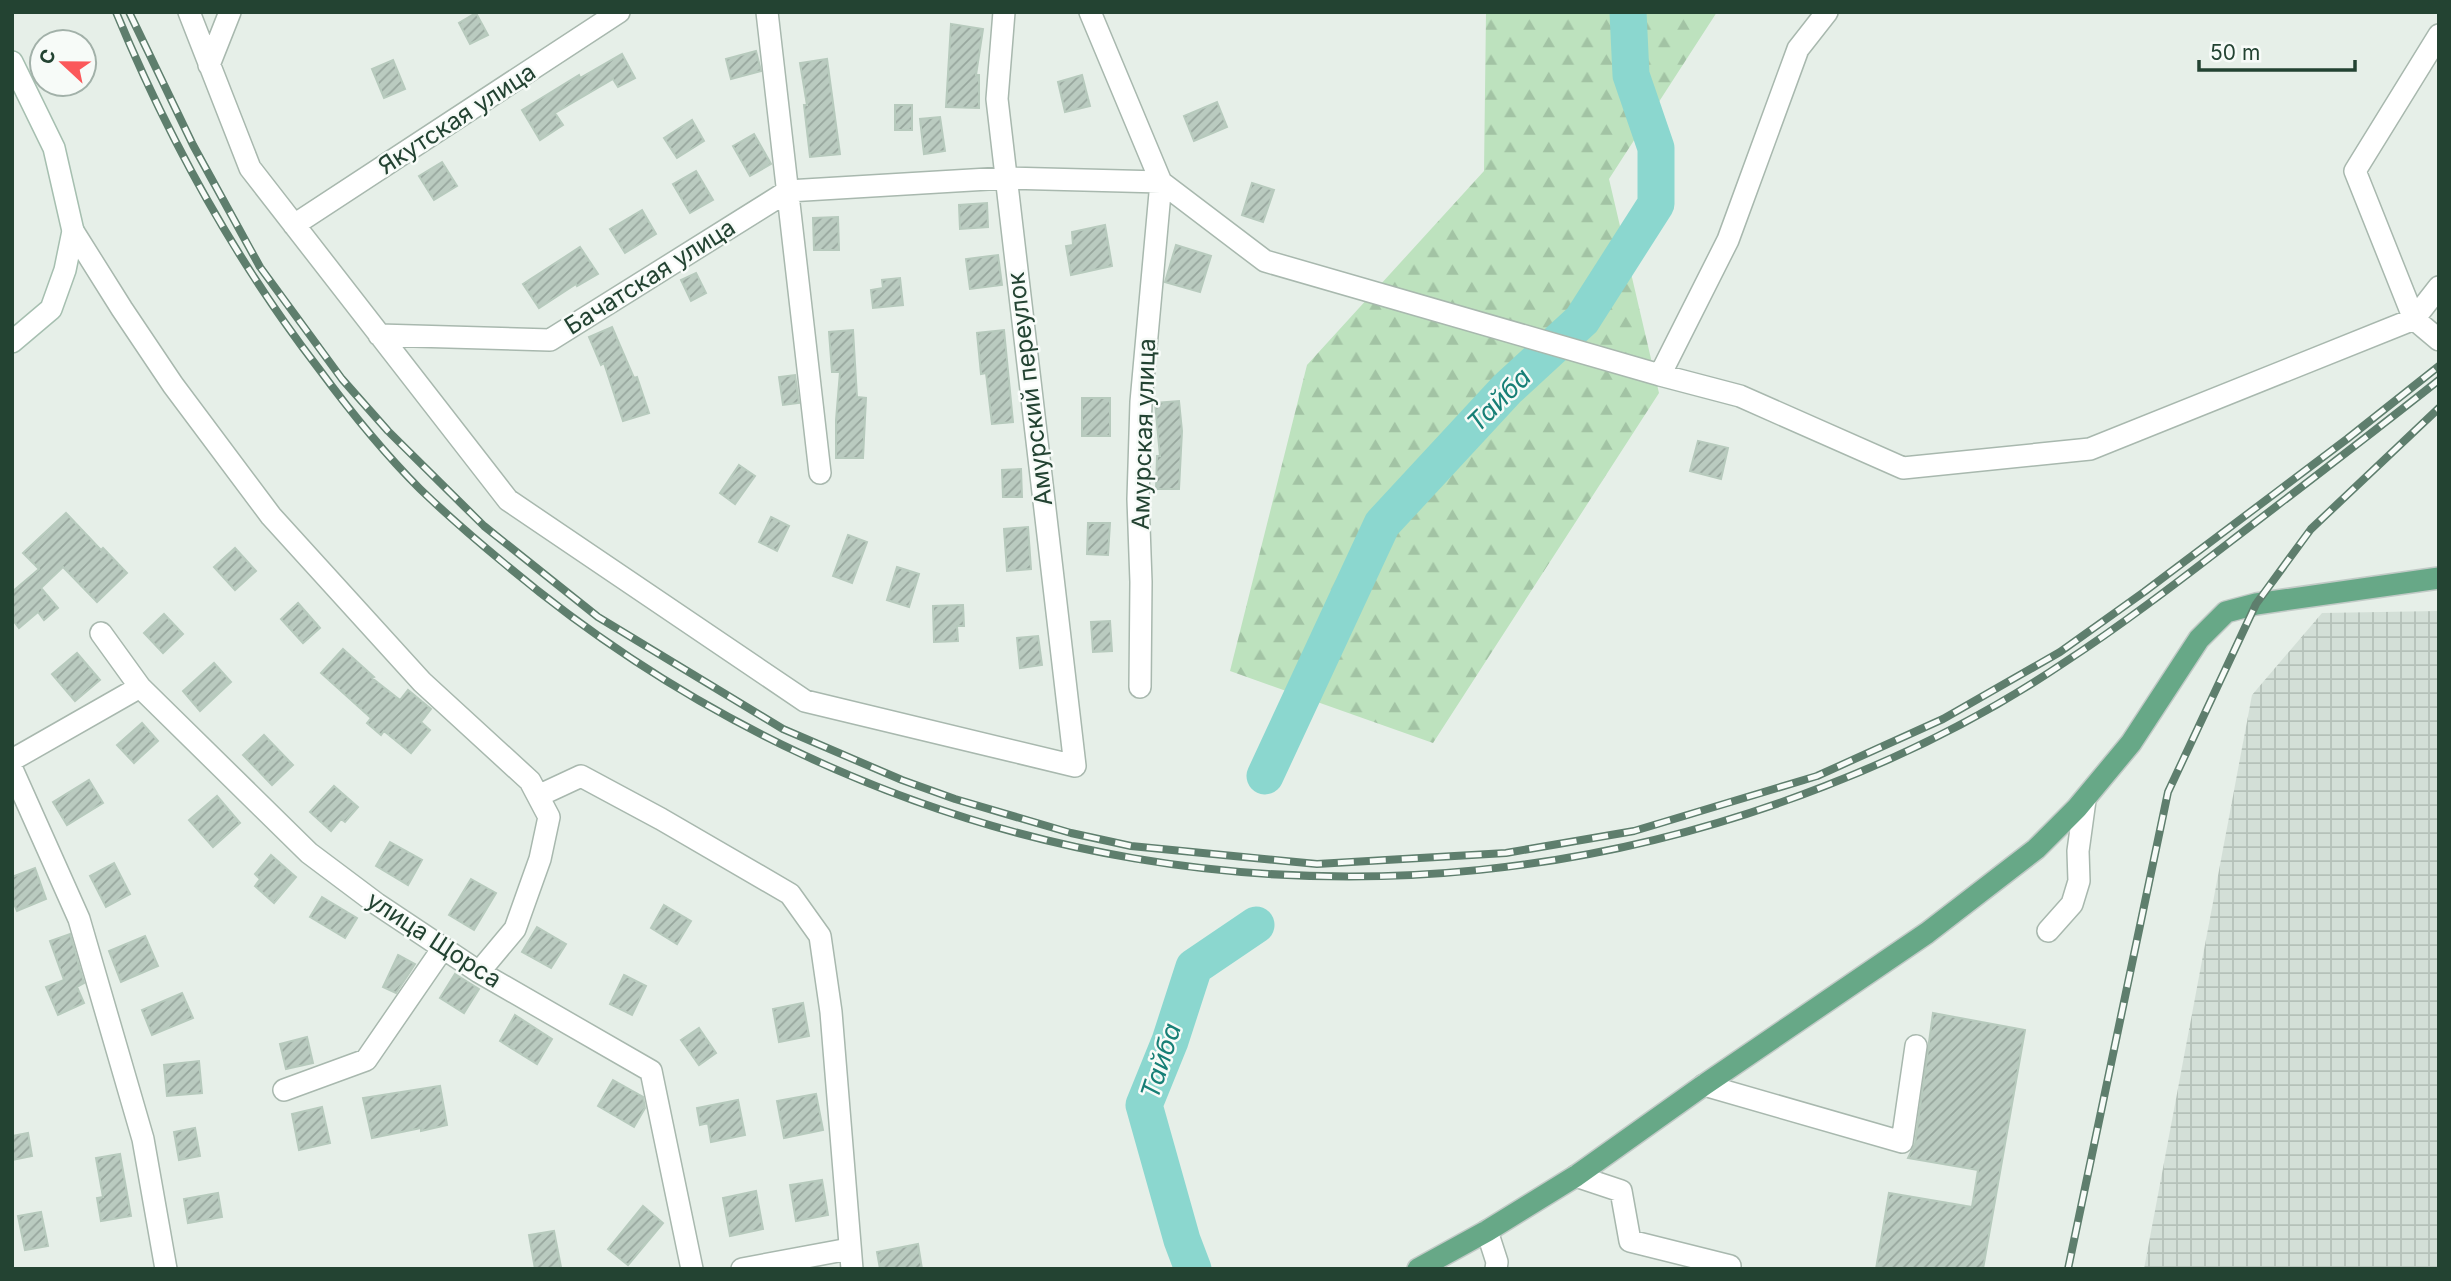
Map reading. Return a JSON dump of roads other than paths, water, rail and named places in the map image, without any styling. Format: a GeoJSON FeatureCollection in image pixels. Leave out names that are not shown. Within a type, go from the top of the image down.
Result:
{"type":"FeatureCollection","features":[{"type":"Feature","properties":{"kind":"main road"},"geometry":{"type":"LineString","coordinates":[[1418,1269],[1487,1231],[1576,1176],[1927,933],[2036,849],[2085,800],[2131,743],[2199,639],[2227,612],[2256,604],[2439,578]]}},
{"type":"Feature","properties":{"kind":"street"},"geometry":{"type":"LineString","coordinates":[[189,12],[250,168],[379,335]]}},
{"type":"Feature","properties":{"kind":"street"},"geometry":{"type":"LineString","coordinates":[[209,65],[230,12]]}},
{"type":"Feature","properties":{"kind":"street","name":"Якутская улица"},"geometry":{"type":"LineString","coordinates":[[294,225],[619,12]]}},
{"type":"Feature","properties":{"kind":"street"},"geometry":{"type":"LineString","coordinates":[[767,12],[820,472]]}},
{"type":"Feature","properties":{"kind":"street","name":"Амурский переулок"},"geometry":{"type":"LineString","coordinates":[[379,335],[508,500],[805,701],[1075,766],[997,99],[1004,12]]}},
{"type":"Feature","properties":{"kind":"street"},"geometry":{"type":"LineString","coordinates":[[1090,12],[1161,182],[1265,261],[1740,396],[1903,468],[2090,449],[2414,319],[2439,287]]}},
{"type":"Feature","properties":{"kind":"street"},"geometry":{"type":"LineString","coordinates":[[1660,375],[1728,240],[1798,49],[1827,12]]}},
{"type":"Feature","properties":{"kind":"street"},"geometry":{"type":"LineString","coordinates":[[2439,36],[2355,171],[2414,319],[2439,340]]}},
{"type":"Feature","properties":{"kind":"street"},"geometry":{"type":"LineString","coordinates":[[12,62],[54,148],[73,231],[173,385],[271,516],[422,682],[530,781],[549,817],[540,859],[515,929],[479,972]]}},
{"type":"Feature","properties":{"kind":"street","name":"Бачатская улица"},"geometry":{"type":"LineString","coordinates":[[379,335],[550,340],[788,191],[1005,178],[1161,182]]}},
{"type":"Feature","properties":{"kind":"street","name":"Амурская улица"},"geometry":{"type":"LineString","coordinates":[[1140,687],[1142,582],[1138,499],[1141,402],[1161,182]]}},
{"type":"Feature","properties":{"kind":"street"},"geometry":{"type":"LineString","coordinates":[[12,342],[51,309],[65,270],[73,231]]}},
{"type":"Feature","properties":{"kind":"street","name":"улица Щорса"},"geometry":{"type":"LineString","coordinates":[[101,633],[140,687],[309,853],[377,904],[479,972],[651,1071],[692,1269]]}},
{"type":"Feature","properties":{"kind":"street"},"geometry":{"type":"LineString","coordinates":[[12,760],[140,687]]}},
{"type":"Feature","properties":{"kind":"street"},"geometry":{"type":"LineString","coordinates":[[12,769],[79,919],[143,1139],[166,1269]]}},
{"type":"Feature","properties":{"kind":"street"},"geometry":{"type":"LineString","coordinates":[[538,796],[581,776],[790,894],[820,936],[831,1012],[850,1259],[742,1269]]}},
{"type":"Feature","properties":{"kind":"street"},"geometry":{"type":"LineString","coordinates":[[2048,931],[2072,904],[2078,881],[2078,851],[2085,800]]}},
{"type":"Feature","properties":{"kind":"street"},"geometry":{"type":"LineString","coordinates":[[284,1090],[366,1060],[443,948]]}},
{"type":"Feature","properties":{"kind":"street"},"geometry":{"type":"LineString","coordinates":[[1704,1085],[1902,1142],[1916,1046]]}},
{"type":"Feature","properties":{"kind":"street"},"geometry":{"type":"LineString","coordinates":[[1576,1176],[1621,1191],[1630,1241],[1730,1266]]}},
{"type":"Feature","properties":{"kind":"street"},"geometry":{"type":"LineString","coordinates":[[1487,1231],[1497,1262],[1496,1269]]}},
{"type":"Feature","properties":{"kind":"waterway","name":"Тайба"},"geometry":{"type":"LineString","coordinates":[[1265,776],[1382,524],[1507,389],[1582,320],[1656,204],[1656,148],[1631,75],[1628,12]]}},
{"type":"Feature","properties":{"kind":"waterway","name":"Тайба"},"geometry":{"type":"LineString","coordinates":[[1193,1269],[1182,1240],[1144,1105],[1170,1041],[1194,967],[1256,925]]}},
{"type":"Feature","properties":{"kind":"railway"},"geometry":{"type":"LineString","coordinates":[[116,12],[158,106],[206,198],[288,328],[393,461],[472,537],[650,670],[804,755],[966,818],[1134,858],[1306,876],[1480,870],[1653,840],[1825,786],[1948,731],[2065,662],[2180,580],[2439,380]]}},
{"type":"Feature","properties":{"kind":"railway"},"geometry":{"type":"LineString","coordinates":[[129,12],[193,145],[260,267],[342,379],[388,431],[484,526],[598,617],[783,729],[902,780],[955,799],[1071,833],[1131,846],[1317,864],[1506,853],[1634,831],[1817,776],[1943,719],[2060,652],[2347,439],[2439,366]]}},
{"type":"Feature","properties":{"kind":"railway"},"geometry":{"type":"LineString","coordinates":[[2068,1269],[2168,792],[2256,604],[2311,529],[2439,408]]}}]}
